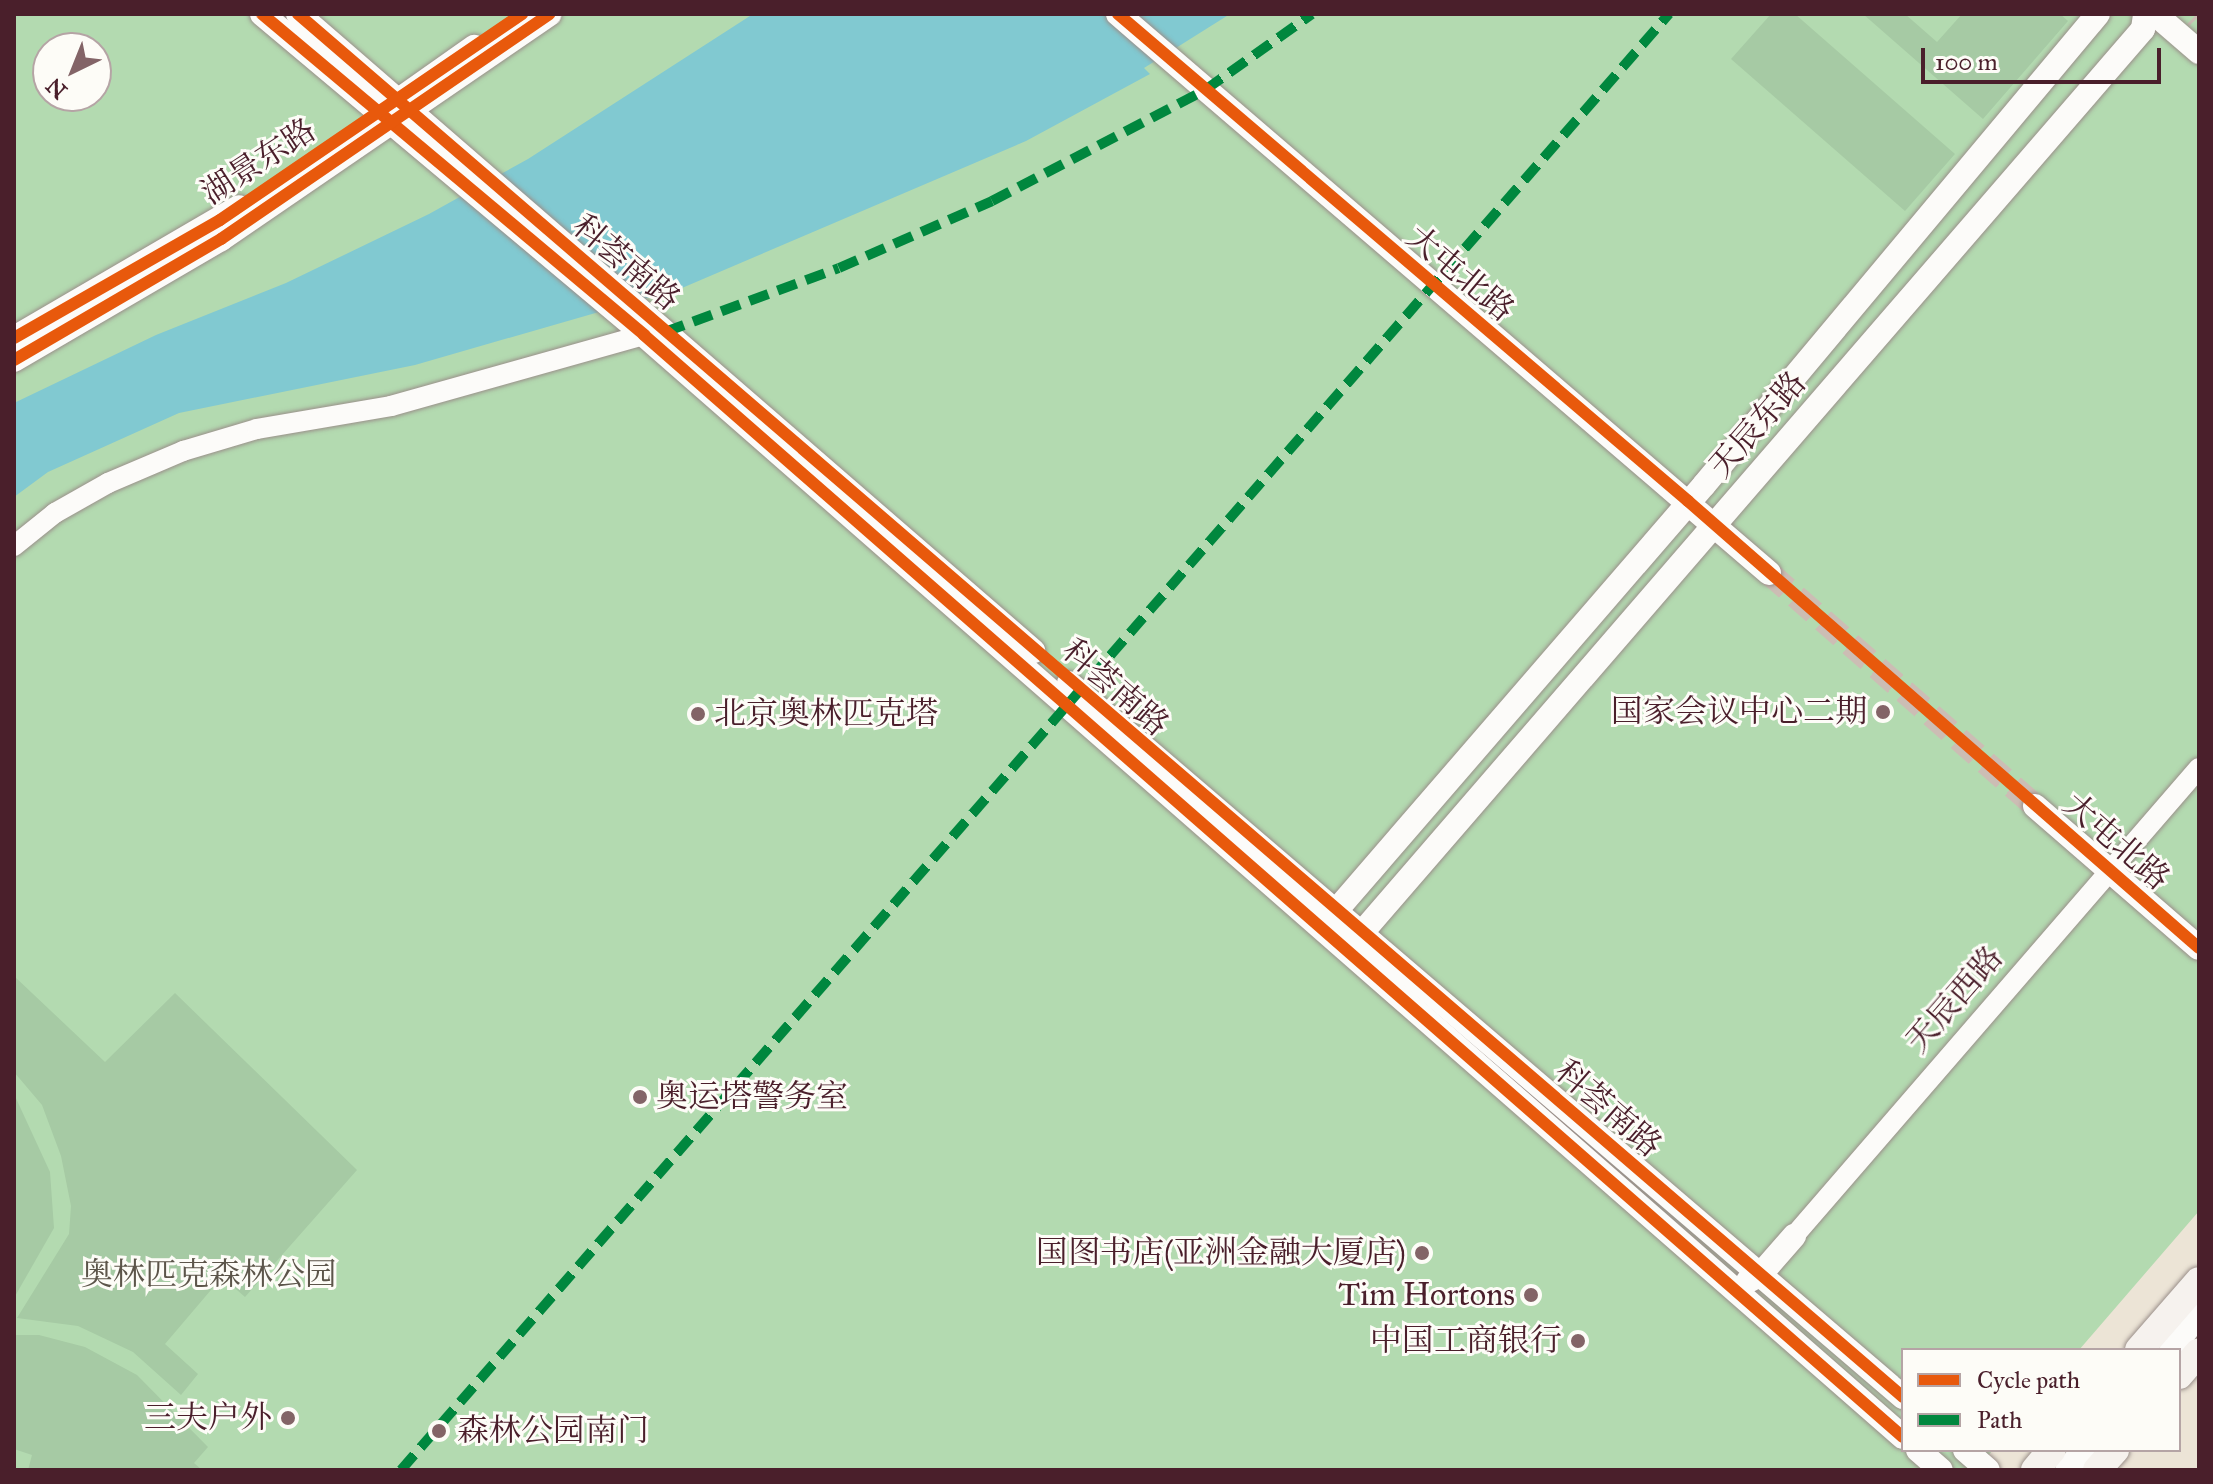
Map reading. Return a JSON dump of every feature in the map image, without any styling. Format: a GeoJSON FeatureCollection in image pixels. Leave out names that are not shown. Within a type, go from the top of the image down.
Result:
{"type":"FeatureCollection","features":[{"type":"Feature","properties":{"kind":"main road"},"geometry":{"type":"LineString","coordinates":[[2141,1348],[2199,1281]]}},
{"type":"Feature","properties":{"kind":"main road"},"geometry":{"type":"LineString","coordinates":[[2181,1373],[2199,1352]]}},
{"type":"Feature","properties":{"kind":"main road"},"geometry":{"type":"LineString","coordinates":[[2035,1470],[2050,1452]]}},
{"type":"Feature","properties":{"kind":"main road"},"geometry":{"type":"LineString","coordinates":[[2097,1470],[2113,1452]]}},
{"type":"Feature","properties":{"kind":"street","name":"科荟南路"},"geometry":{"type":"LineString","coordinates":[[262,14],[395,112]]}},
{"type":"Feature","properties":{"kind":"street","name":"科荟南路"},"geometry":{"type":"LineString","coordinates":[[298,14],[395,112],[480,187],[627,309],[1330,918]]}},
{"type":"Feature","properties":{"kind":"street","name":"湖景东路"},"geometry":{"type":"LineString","coordinates":[[14,360],[221,239],[395,112],[522,14]]}},
{"type":"Feature","properties":{"kind":"street","name":"湖景东路"},"geometry":{"type":"LineString","coordinates":[[14,338],[220,220],[549,14]]}},
{"type":"Feature","properties":{"kind":"street","name":"大屯北路"},"geometry":{"type":"LineString","coordinates":[[1118,14],[1769,573]]}},
{"type":"Feature","properties":{"kind":"street","name":"天辰东路"},"geometry":{"type":"LineString","coordinates":[[1330,918],[1688,501],[2098,14]]}},
{"type":"Feature","properties":{"kind":"street","name":"天辰东路"},"geometry":{"type":"LineString","coordinates":[[1356,940],[2143,29],[2145,14]]}},
{"type":"Feature","properties":{"kind":"street"},"geometry":{"type":"LineString","coordinates":[[2155,14],[2199,52]]}},
{"type":"Feature","properties":{"kind":"street","name":"科荟南路"},"geometry":{"type":"LineString","coordinates":[[627,309],[644,335],[1356,940],[1901,1395]]}},
{"type":"Feature","properties":{"kind":"street"},"geometry":{"type":"LineString","coordinates":[[14,546],[55,513],[108,483],[183,451],[257,429],[391,406],[644,335]]}},
{"type":"Feature","properties":{"kind":"street","name":"天辰西路"},"geometry":{"type":"LineString","coordinates":[[1742,1297],[2199,768]]}},
{"type":"Feature","properties":{"kind":"street","name":"大屯北路"},"geometry":{"type":"LineString","coordinates":[[2035,806],[2199,948]]}},
{"type":"Feature","properties":{"kind":"street","name":"科荟南路"},"geometry":{"type":"LineString","coordinates":[[1356,940],[1742,1297],[1901,1435]]}},
{"type":"Feature","properties":{"kind":"street"},"geometry":{"type":"LineString","coordinates":[[2173,1348],[2199,1314]]}},
{"type":"Feature","properties":{"kind":"street"},"geometry":{"type":"LineString","coordinates":[[1920,1452],[1941,1470]]}},
{"type":"Feature","properties":{"kind":"street"},"geometry":{"type":"LineString","coordinates":[[1967,1452],[1988,1470]]}},
{"type":"Feature","properties":{"kind":"street"},"geometry":{"type":"LineString","coordinates":[[2067,1470],[2082,1452]]}},
{"type":"Feature","properties":{"kind":"green space","name":"奥林匹克森林公园"},"geometry":{"type":"Polygon","coordinates":[[[14,14],[2199,14],[2199,1211],[2081,1348],[1901,1348],[1901,1452],[1991,1452],[1975,1470],[14,1470],[14,14]]]}},
{"type":"Feature","properties":{"kind":"green space"},"geometry":{"type":"Polygon","coordinates":[[[1771,14],[1795,14],[1955,154],[1905,211],[1731,59],[1771,14]]]}},
{"type":"Feature","properties":{"kind":"green space"},"geometry":{"type":"Polygon","coordinates":[[[1863,14],[1905,14],[1937,42],[1962,14],[2060,14],[2068,21],[1983,119],[1863,14]]]}},
{"type":"Feature","properties":{"kind":"green space","name":"奥林匹克森林公园"},"geometry":{"type":"Polygon","coordinates":[[[14,976],[105,1062],[175,993],[357,1170],[245,1297],[222,1277],[165,1344],[198,1374],[181,1395],[133,1352],[78,1326],[17,1318],[69,1234],[71,1206],[61,1156],[42,1105],[14,1072],[14,976]]]}},
{"type":"Feature","properties":{"kind":"green space"},"geometry":{"type":"Polygon","coordinates":[[[14,1094],[50,1172],[54,1228],[14,1298],[14,1094]]]}},
{"type":"Feature","properties":{"kind":"green space"},"geometry":{"type":"Polygon","coordinates":[[[14,1335],[39,1335],[85,1347],[137,1375],[208,1447],[194,1463],[202,1470],[28,1470],[32,1455],[14,1449],[14,1335]]]}},
{"type":"Feature","properties":{"kind":"water"},"geometry":{"type":"Polygon","coordinates":[[[753,14],[1230,14],[1144,68],[1150,74],[1026,141],[682,288],[415,365],[179,413],[48,472],[14,497],[14,403],[156,335],[286,283],[429,214],[528,159],[753,14]]]}},
{"type":"Feature","properties":{"kind":"tunnel"},"geometry":{"type":"LineString","coordinates":[[1769,573],[2035,806]]}},
{"type":"Feature","properties":{"kind":"marked path"},"geometry":{"type":"LineString","coordinates":[[665,332],[839,268],[992,201],[1205,90],[1312,14]]}},
{"type":"Feature","properties":{"kind":"marked path"},"geometry":{"type":"LineString","coordinates":[[401,1470],[1669,14]]}},
{"type":"Feature","properties":{"kind":"cycle path"},"geometry":{"type":"LineString","coordinates":[[262,14],[644,335],[1901,1435]]}},
{"type":"Feature","properties":{"kind":"cycle path"},"geometry":{"type":"LineString","coordinates":[[298,14],[1901,1395]]}},
{"type":"Feature","properties":{"kind":"cycle path"},"geometry":{"type":"LineString","coordinates":[[14,338],[220,220],[522,14]]}},
{"type":"Feature","properties":{"kind":"cycle path"},"geometry":{"type":"LineString","coordinates":[[14,360],[221,239],[549,14]]}},
{"type":"Feature","properties":{"kind":"cycle path"},"geometry":{"type":"LineString","coordinates":[[1118,14],[1688,501],[2199,948]]}},
{"type":"Feature","properties":{"kind":"place","name":"国家会议中心二期"},"geometry":{"type":"Point","coordinates":[1883,712]}},
{"type":"Feature","properties":{"kind":"place","name":"北京奥林匹克塔"},"geometry":{"type":"Point","coordinates":[698,714]}},
{"type":"Feature","properties":{"kind":"place","name":"奥运塔警务室"},"geometry":{"type":"Point","coordinates":[640,1097]}},
{"type":"Feature","properties":{"kind":"place","name":"国图书店(亚洲金融大厦店)"},"geometry":{"type":"Point","coordinates":[1422,1253]}},
{"type":"Feature","properties":{"kind":"place","name":"Tim Hortons"},"geometry":{"type":"Point","coordinates":[1531,1295]}},
{"type":"Feature","properties":{"kind":"place","name":"中国工商银行"},"geometry":{"type":"Point","coordinates":[1578,1341]}},
{"type":"Feature","properties":{"kind":"place","name":"三夫户外"},"geometry":{"type":"Point","coordinates":[288,1418]}},
{"type":"Feature","properties":{"kind":"place","name":"森林公园南门"},"geometry":{"type":"Point","coordinates":[439,1431]}}]}
